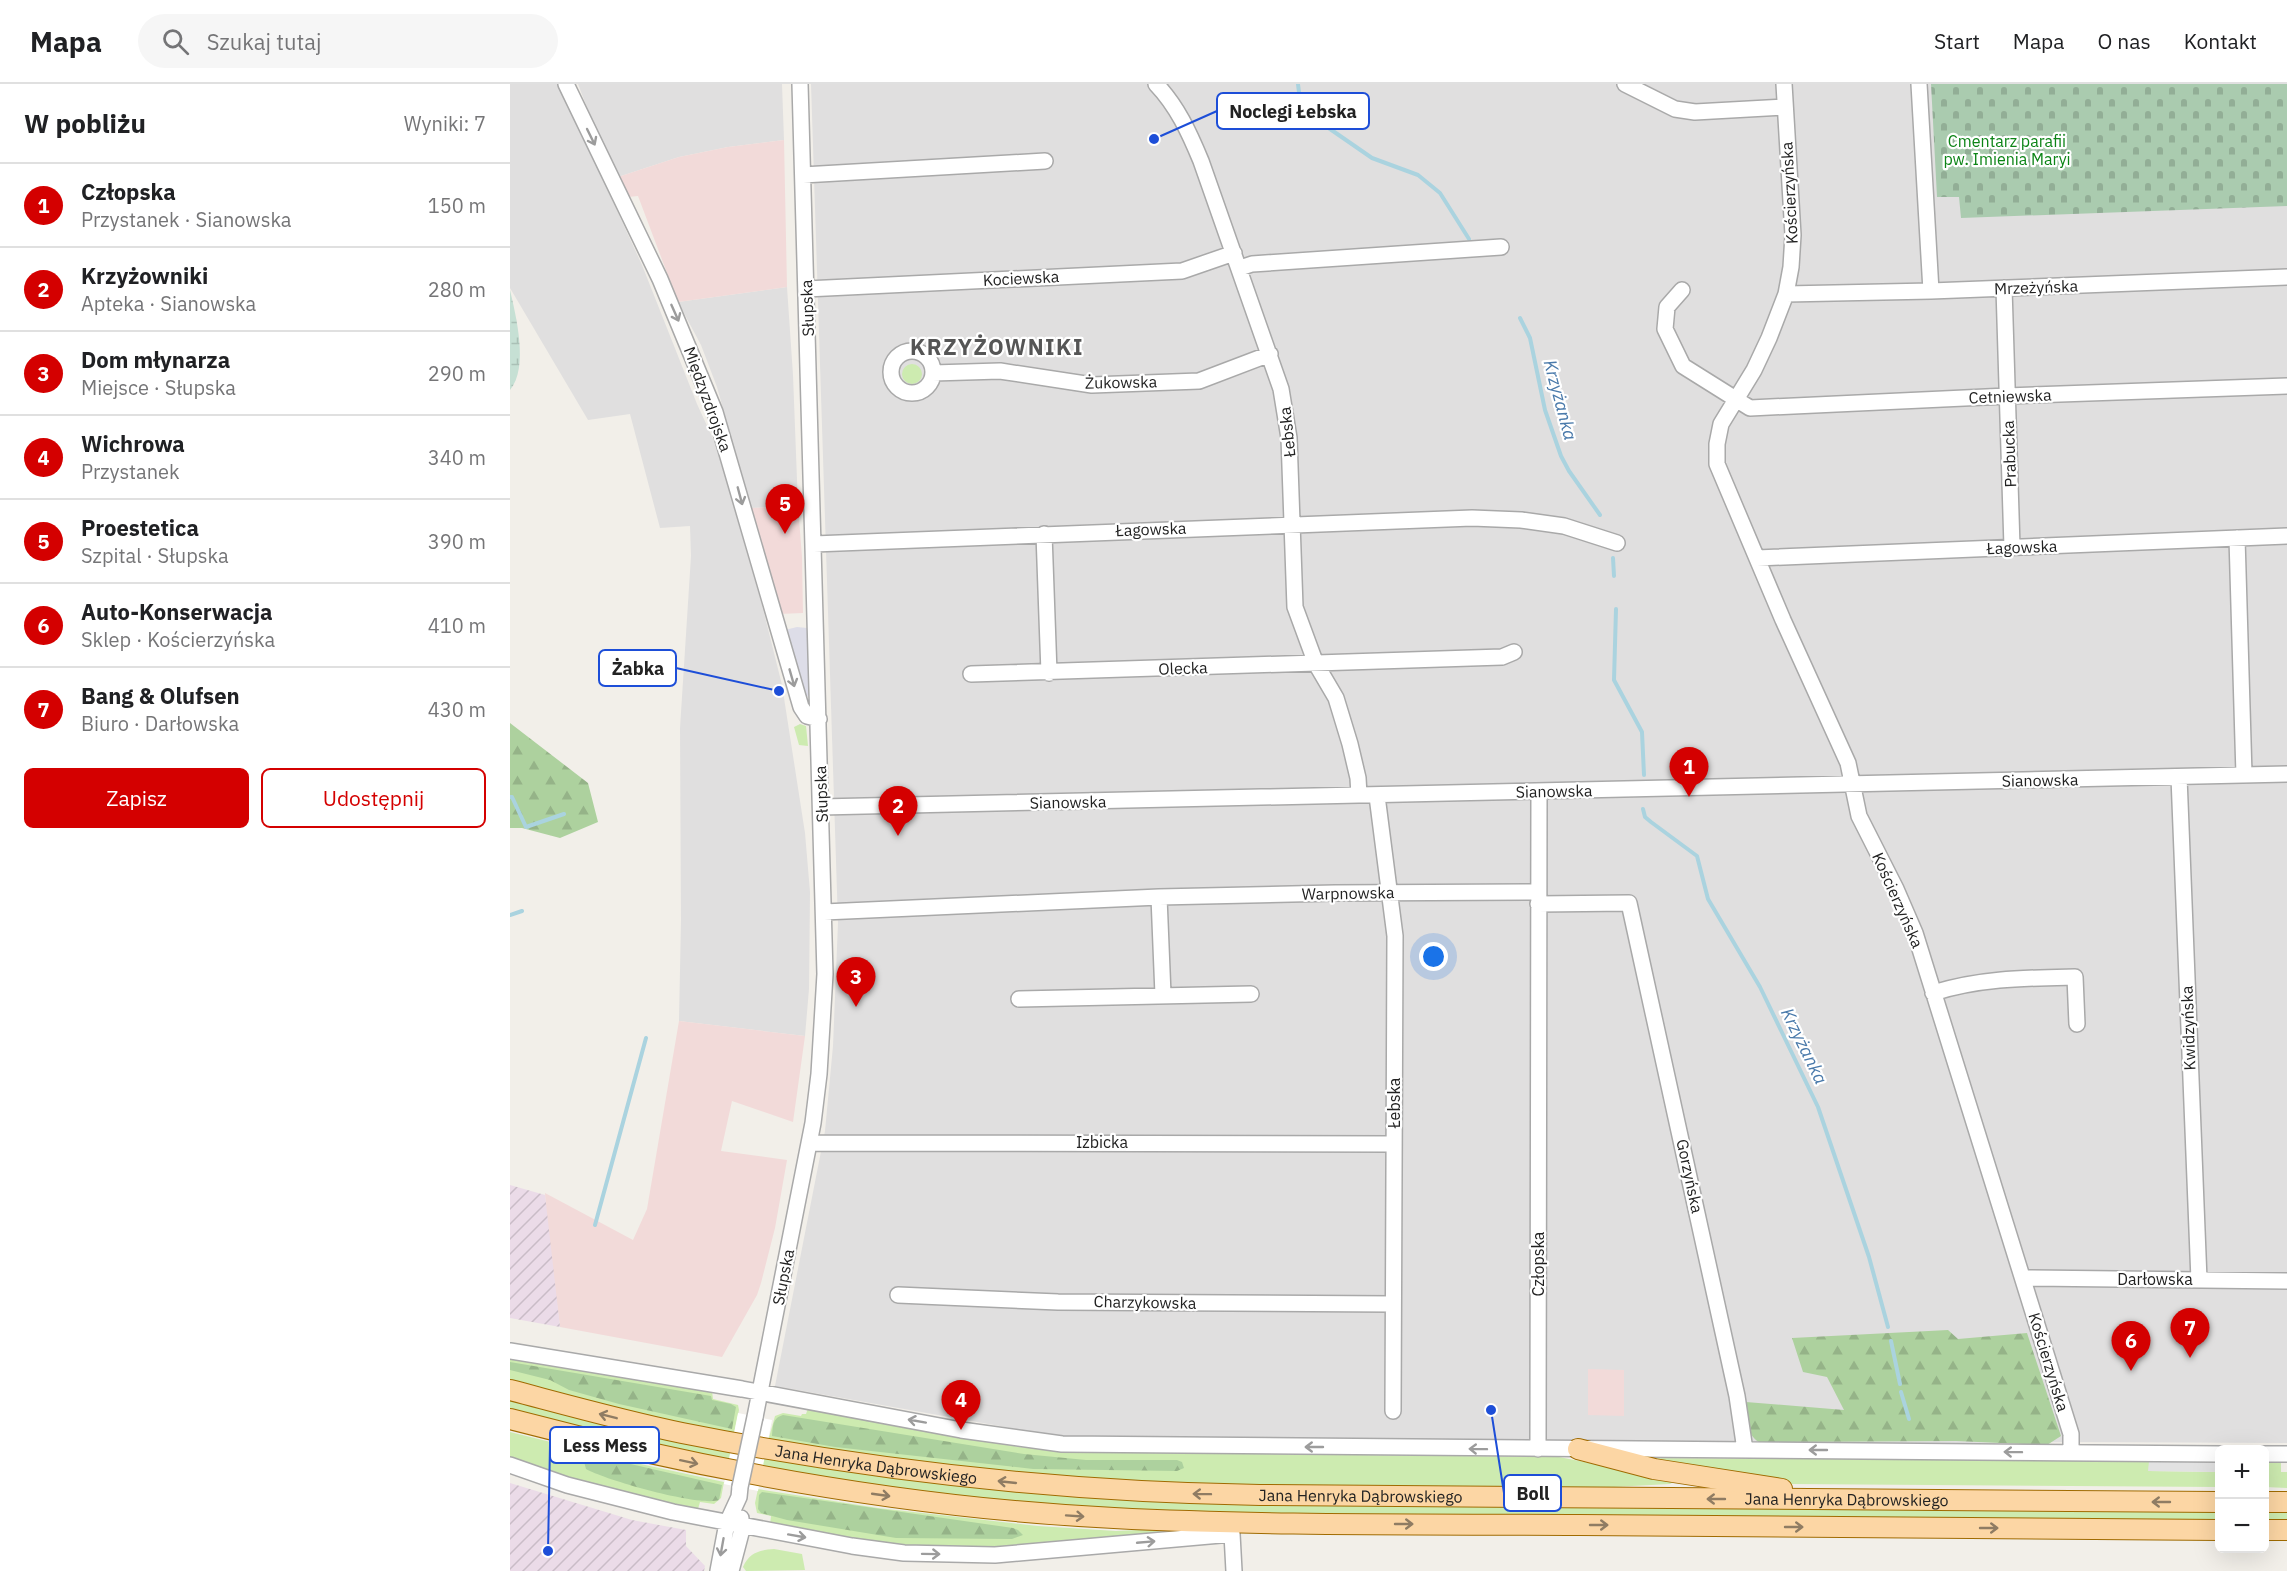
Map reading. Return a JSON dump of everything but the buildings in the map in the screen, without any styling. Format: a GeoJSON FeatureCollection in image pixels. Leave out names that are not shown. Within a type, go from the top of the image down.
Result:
{"type":"FeatureCollection","features":[{"type":"Feature","properties":{"kind":"main road","name":"Jana Henryka Dąbrowskiego"},"geometry":{"type":"LineString","coordinates":[[510,1390],[636,1423],[767,1448],[901,1470],[1034,1485],[1189,1494],[2215,1502]]}},
{"type":"Feature","properties":{"kind":"main road","name":"Jana Henryka Dąbrowskiego"},"geometry":{"type":"LineString","coordinates":[[510,1419],[712,1467],[898,1497],[1112,1518],[1231,1523],[2215,1530]]}},
{"type":"Feature","properties":{"kind":"main road"},"geometry":{"type":"LineString","coordinates":[[1578,1449],[1654,1469],[1859,1500]]}},
{"type":"Feature","properties":{"kind":"main road"},"geometry":{"type":"LineString","coordinates":[[2269,1502],[2287,1502]]}},
{"type":"Feature","properties":{"kind":"main road"},"geometry":{"type":"LineString","coordinates":[[1233,1534],[1292,1533],[1346,1523]]}},
{"type":"Feature","properties":{"kind":"main road"},"geometry":{"type":"LineString","coordinates":[[2269,1530],[2287,1530]]}},
{"type":"Feature","properties":{"kind":"street","name":"Międzyzdrojska"},"geometry":{"type":"LineString","coordinates":[[566,84],[660,279],[687,341],[731,463],[801,707],[807,716],[819,719]]}},
{"type":"Feature","properties":{"kind":"street","name":"Słupska"},"geometry":{"type":"LineString","coordinates":[[734,1525],[810,1143],[823,1017],[824,912],[800,84]]}},
{"type":"Feature","properties":{"kind":"street","name":"Łebska"},"geometry":{"type":"LineString","coordinates":[[1156,84],[1168,97],[1187,127],[1240,268],[1281,389],[1289,438],[1295,607],[1316,664],[1336,698],[1353,755],[1359,795]]}},
{"type":"Feature","properties":{"kind":"street"},"geometry":{"type":"LineString","coordinates":[[1625,84],[1675,109],[1695,112],[1785,107]]}},
{"type":"Feature","properties":{"kind":"street","name":"Kościerzyńska"},"geometry":{"type":"LineString","coordinates":[[1784,84],[1793,235],[1791,267],[1786,294],[1754,370],[1721,424],[1717,444],[1717,464],[1783,620],[1848,763],[1859,816],[1896,889],[1915,933],[2071,1434],[2071,1452]]}},
{"type":"Feature","properties":{"kind":"street"},"geometry":{"type":"LineString","coordinates":[[1919,84],[1931,291]]}},
{"type":"Feature","properties":{"kind":"street"},"geometry":{"type":"LineString","coordinates":[[803,175],[1045,161]]}},
{"type":"Feature","properties":{"kind":"street"},"geometry":{"type":"LineString","coordinates":[[1240,268],[1252,264],[1501,247]]}},
{"type":"Feature","properties":{"kind":"street","name":"Kociewska"},"geometry":{"type":"LineString","coordinates":[[806,289],[1182,271],[1234,253]]}},
{"type":"Feature","properties":{"kind":"street","name":"Mrzeżyńska"},"geometry":{"type":"LineString","coordinates":[[1786,294],[1931,291],[2287,277]]}},
{"type":"Feature","properties":{"kind":"street","name":"Prabucka"},"geometry":{"type":"LineString","coordinates":[[2004,288],[2012,547]]}},
{"type":"Feature","properties":{"kind":"street"},"geometry":{"type":"LineString","coordinates":[[1682,290],[1667,307],[1665,329],[1683,366],[1737,398]]}},
{"type":"Feature","properties":{"kind":"street","name":"Żukowska"},"geometry":{"type":"LineString","coordinates":[[933,373],[1000,371],[1092,385],[1199,381],[1270,354]]}},
{"type":"Feature","properties":{"kind":"street","name":"Cetniewska"},"geometry":{"type":"LineString","coordinates":[[1737,398],[1750,408],[2287,386]]}},
{"type":"Feature","properties":{"kind":"street","name":"Łagowska"},"geometry":{"type":"LineString","coordinates":[[813,544],[1488,519],[1521,520],[1564,526],[1617,543]]}},
{"type":"Feature","properties":{"kind":"street"},"geometry":{"type":"LineString","coordinates":[[1044,534],[1049,673]]}},
{"type":"Feature","properties":{"kind":"street","name":"Łagowska"},"geometry":{"type":"LineString","coordinates":[[1757,558],[2287,536]]}},
{"type":"Feature","properties":{"kind":"street"},"geometry":{"type":"LineString","coordinates":[[2237,538],[2244,775]]}},
{"type":"Feature","properties":{"kind":"street","name":"Olecka"},"geometry":{"type":"LineString","coordinates":[[971,674],[1502,657],[1514,652]]}},
{"type":"Feature","properties":{"kind":"street","name":"Sianowska"},"geometry":{"type":"LineString","coordinates":[[821,807],[2287,774]]}},
{"type":"Feature","properties":{"kind":"street","name":"Kwidzyńska"},"geometry":{"type":"LineString","coordinates":[[2179,777],[2199,1280]]}},
{"type":"Feature","properties":{"kind":"street","name":"Człopska"},"geometry":{"type":"LineString","coordinates":[[1538,1449],[1539,791]]}},
{"type":"Feature","properties":{"kind":"street","name":"Łebska"},"geometry":{"type":"LineString","coordinates":[[1377,796],[1395,936],[1394,1411]]}},
{"type":"Feature","properties":{"kind":"street","name":"Warpnowska"},"geometry":{"type":"LineString","coordinates":[[824,912],[1159,897],[1389,892],[1629,903]]}},
{"type":"Feature","properties":{"kind":"street"},"geometry":{"type":"LineString","coordinates":[[1159,897],[1163,995]]}},
{"type":"Feature","properties":{"kind":"street","name":"Gorzyńska"},"geometry":{"type":"LineString","coordinates":[[1629,903],[1737,1396],[1745,1450]]}},
{"type":"Feature","properties":{"kind":"street"},"geometry":{"type":"LineString","coordinates":[[1933,993],[1984,981],[2075,977],[2077,1024]]}},
{"type":"Feature","properties":{"kind":"street"},"geometry":{"type":"LineString","coordinates":[[1019,999],[1251,994]]}},
{"type":"Feature","properties":{"kind":"street","name":"Izbicka"},"geometry":{"type":"LineString","coordinates":[[810,1143],[1394,1144]]}},
{"type":"Feature","properties":{"kind":"street","name":"Darłowska"},"geometry":{"type":"LineString","coordinates":[[2023,1278],[2287,1281]]}},
{"type":"Feature","properties":{"kind":"street","name":"Charzykowska"},"geometry":{"type":"LineString","coordinates":[[898,1295],[1058,1302],[1393,1304]]}},
{"type":"Feature","properties":{"kind":"street"},"geometry":{"type":"LineString","coordinates":[[510,1351],[760,1392],[961,1430],[1062,1444],[2215,1454]]}},
{"type":"Feature","properties":{"kind":"street"},"geometry":{"type":"LineString","coordinates":[[2269,1454],[2287,1454]]}},
{"type":"Feature","properties":{"kind":"street"},"geometry":{"type":"LineString","coordinates":[[510,1466],[552,1481],[619,1499],[734,1525],[871,1549],[928,1554],[996,1555],[1233,1534],[1234,1571]]}},
{"type":"Feature","properties":{"kind":"street"},"geometry":{"type":"LineString","coordinates":[[718,1571],[734,1525]]}},
{"type":"Feature","properties":{"kind":"street"},"geometry":{"type":"LineString","coordinates":[[731,1571],[734,1525]]}},
{"type":"Feature","properties":{"kind":"shaded area"},"geometry":{"type":"Polygon","coordinates":[[[510,84],[559,84],[642,265],[697,404],[715,443],[761,601],[782,685],[805,833],[810,892],[809,989],[805,1036],[679,1021],[680,728],[691,556],[690,526],[660,528],[630,414],[588,420],[510,288],[510,84]]]}},
{"type":"Feature","properties":{"kind":"shaded area"},"geometry":{"type":"Polygon","coordinates":[[[578,84],[782,84],[784,140],[728,147],[679,157],[618,177],[599,139],[578,84]]]}},
{"type":"Feature","properties":{"kind":"shaded area"},"geometry":{"type":"Polygon","coordinates":[[[811,84],[2287,84],[2287,1443],[2074,1442],[1756,1445],[1056,1436],[775,1386],[825,1131],[833,1046],[838,923],[811,84]]]}},
{"type":"Feature","properties":{"kind":"shaded area"},"geometry":{"type":"Polygon","coordinates":[[[784,140],[787,287],[678,302],[638,196],[628,197],[618,177],[679,157],[728,147],[784,140]]]}},
{"type":"Feature","properties":{"kind":"shaded area"},"geometry":{"type":"Polygon","coordinates":[[[787,287],[798,506],[751,508],[717,387],[701,345],[678,302],[787,287]]]}},
{"type":"Feature","properties":{"kind":"shaded area"},"geometry":{"type":"Polygon","coordinates":[[[798,506],[803,613],[779,614],[751,508],[798,506]]]}},
{"type":"Feature","properties":{"kind":"shaded area"},"geometry":{"type":"Polygon","coordinates":[[[797,627],[807,628],[809,695],[805,699],[785,630],[797,627]]]}},
{"type":"Feature","properties":{"kind":"shaded area"},"geometry":{"type":"Polygon","coordinates":[[[679,1021],[805,1036],[793,1122],[732,1101],[721,1151],[787,1160],[775,1228],[761,1283],[757,1295],[722,1357],[560,1327],[547,1227],[545,1193],[633,1240],[647,1209],[679,1021]]]}},
{"type":"Feature","properties":{"kind":"shaded area"},"geometry":{"type":"Polygon","coordinates":[[[510,1185],[545,1195],[560,1327],[510,1318],[510,1185]]]}},
{"type":"Feature","properties":{"kind":"shaded area"},"geometry":{"type":"Polygon","coordinates":[[[1588,1369],[1624,1370],[1624,1416],[1588,1415],[1588,1369]]]}},
{"type":"Feature","properties":{"kind":"shaded area"},"geometry":{"type":"Polygon","coordinates":[[[2149,1461],[2215,1461],[2215,1472],[2148,1471],[2149,1461]]]}},
{"type":"Feature","properties":{"kind":"shaded area"},"geometry":{"type":"Polygon","coordinates":[[[510,1483],[632,1520],[686,1530],[686,1546],[705,1566],[704,1571],[510,1571],[510,1483]]]}},
{"type":"Feature","properties":{"kind":"green space","name":"Cmentarz parafii pw. Imienia Maryi"},"geometry":{"type":"Polygon","coordinates":[[[1931,84],[2287,84],[2287,206],[1961,218],[1959,197],[1937,197],[1931,84]]]}},
{"type":"Feature","properties":{"kind":"green space"},"geometry":{"type":"Polygon","coordinates":[[[510,290],[518,327],[520,356],[516,380],[510,390],[510,290]]]}},
{"type":"Feature","properties":{"kind":"green space"},"geometry":{"type":"Polygon","coordinates":[[[912,364],[919,367],[922,374],[919,381],[912,384],[905,381],[902,374],[905,367],[912,364]]]}},
{"type":"Feature","properties":{"kind":"green space"},"geometry":{"type":"Polygon","coordinates":[[[510,723],[588,783],[598,822],[560,838],[522,828],[510,828],[510,723]]]}},
{"type":"Feature","properties":{"kind":"green space"},"geometry":{"type":"Polygon","coordinates":[[[800,724],[806,726],[808,746],[799,745],[794,727],[800,724]]]}},
{"type":"Feature","properties":{"kind":"green space"},"geometry":{"type":"Polygon","coordinates":[[[1948,1330],[1958,1339],[2027,1333],[2061,1436],[2047,1445],[1956,1441],[1759,1442],[1751,1434],[1746,1402],[1844,1410],[1827,1377],[1803,1372],[1792,1338],[1948,1330]]]}},
{"type":"Feature","properties":{"kind":"green space"},"geometry":{"type":"Polygon","coordinates":[[[510,1358],[712,1391],[713,1399],[738,1405],[734,1434],[682,1425],[510,1382],[510,1358]]]}},
{"type":"Feature","properties":{"kind":"green space"},"geometry":{"type":"Polygon","coordinates":[[[510,1362],[711,1396],[712,1400],[736,1407],[732,1429],[619,1404],[569,1390],[550,1380],[510,1370],[510,1362]]]}},
{"type":"Feature","properties":{"kind":"green space"},"geometry":{"type":"Polygon","coordinates":[[[510,1398],[1014,1491],[1125,1500],[2215,1510],[2215,1522],[1130,1512],[949,1496],[713,1460],[510,1411],[510,1398]]]}},
{"type":"Feature","properties":{"kind":"green space"},"geometry":{"type":"Polygon","coordinates":[[[808,1408],[1019,1447],[1095,1452],[1559,1457],[1646,1474],[1673,1482],[1595,1488],[1177,1486],[935,1466],[768,1441],[775,1416],[783,1413],[801,1416],[806,1414],[808,1408]]]}},
{"type":"Feature","properties":{"kind":"green space"},"geometry":{"type":"Polygon","coordinates":[[[783,1415],[1024,1454],[1086,1460],[1177,1460],[1182,1462],[1184,1468],[1177,1471],[1033,1469],[835,1447],[772,1436],[775,1421],[783,1415]]]}},
{"type":"Feature","properties":{"kind":"green space"},"geometry":{"type":"Polygon","coordinates":[[[510,1432],[724,1482],[721,1498],[714,1504],[700,1502],[698,1509],[695,1509],[609,1490],[510,1460],[510,1432]]]}},
{"type":"Feature","properties":{"kind":"green space"},"geometry":{"type":"Polygon","coordinates":[[[587,1454],[722,1485],[719,1500],[693,1500],[674,1496],[596,1474],[586,1469],[583,1458],[587,1454]]]}},
{"type":"Feature","properties":{"kind":"green space"},"geometry":{"type":"Polygon","coordinates":[[[1633,1458],[2149,1461],[2149,1471],[2215,1472],[2215,1487],[1791,1484],[1753,1480],[1633,1458]]]}},
{"type":"Feature","properties":{"kind":"green space"},"geometry":{"type":"Polygon","coordinates":[[[2269,1462],[2281,1462],[2281,1472],[2287,1472],[2287,1488],[2269,1487],[2269,1462]]]}},
{"type":"Feature","properties":{"kind":"green space"},"geometry":{"type":"Polygon","coordinates":[[[758,1489],[878,1508],[1038,1526],[1116,1531],[1196,1530],[1004,1549],[904,1548],[770,1525],[771,1516],[757,1513],[755,1503],[758,1489]]]}},
{"type":"Feature","properties":{"kind":"green space"},"geometry":{"type":"Polygon","coordinates":[[[762,1492],[1013,1528],[1023,1535],[1012,1539],[896,1538],[787,1520],[761,1513],[758,1509],[759,1495],[762,1492]]]}},
{"type":"Feature","properties":{"kind":"green space"},"geometry":{"type":"Polygon","coordinates":[[[2269,1510],[2287,1510],[2287,1522],[2269,1522],[2269,1510]]]}},
{"type":"Feature","properties":{"kind":"green space"},"geometry":{"type":"Polygon","coordinates":[[[774,1549],[802,1554],[805,1570],[746,1571],[743,1567],[748,1558],[755,1553],[774,1549]]]}},
{"type":"Feature","properties":{"kind":"pier"},"geometry":{"type":"Polygon","coordinates":[[[738,1413],[772,1420],[758,1491],[724,1484],[738,1413]]]}},
{"type":"Feature","properties":{"kind":"waterway","name":"Krzyżanka"},"geometry":{"type":"LineString","coordinates":[[1298,84],[1304,111],[1372,158],[1418,175],[1440,193],[1469,239]]}},
{"type":"Feature","properties":{"kind":"waterway","name":"Krzyżanka"},"geometry":{"type":"LineString","coordinates":[[1520,318],[1530,338],[1545,410],[1561,456],[1600,515]]}},
{"type":"Feature","properties":{"kind":"waterway","name":"Krzyżanka"},"geometry":{"type":"LineString","coordinates":[[1613,558],[1614,576]]}},
{"type":"Feature","properties":{"kind":"waterway","name":"Krzyżanka"},"geometry":{"type":"LineString","coordinates":[[1616,609],[1614,680],[1642,732],[1644,775]]}},
{"type":"Feature","properties":{"kind":"waterway"},"geometry":{"type":"LineString","coordinates":[[510,797],[526,827],[564,814]]}},
{"type":"Feature","properties":{"kind":"waterway","name":"Krzyżanka"},"geometry":{"type":"LineString","coordinates":[[1643,809],[1645,817],[1697,856],[1708,899],[1760,987],[1818,1107],[1869,1257],[1888,1327]]}},
{"type":"Feature","properties":{"kind":"waterway"},"geometry":{"type":"LineString","coordinates":[[510,915],[522,911]]}},
{"type":"Feature","properties":{"kind":"waterway"},"geometry":{"type":"LineString","coordinates":[[595,1225],[646,1038]]}},
{"type":"Feature","properties":{"kind":"waterway","name":"Krzyżanka"},"geometry":{"type":"LineString","coordinates":[[1891,1341],[1900,1384]]}},
{"type":"Feature","properties":{"kind":"waterway","name":"Krzyżanka"},"geometry":{"type":"LineString","coordinates":[[1901,1392],[1909,1419]]}},
{"type":"Feature","properties":{"kind":"place","name":"Noclegi Łebska"},"geometry":{"type":"Point","coordinates":[1154,139]}},
{"type":"Feature","properties":{"kind":"place","name":"Proestetica"},"geometry":{"type":"Point","coordinates":[785,534]}},
{"type":"Feature","properties":{"kind":"place","name":"Żabka"},"geometry":{"type":"Point","coordinates":[779,691]}},
{"type":"Feature","properties":{"kind":"place","name":"Człopska"},"geometry":{"type":"Point","coordinates":[1689,797]}},
{"type":"Feature","properties":{"kind":"place","name":"Krzyżowniki"},"geometry":{"type":"Point","coordinates":[898,836]}},
{"type":"Feature","properties":{"kind":"place","name":"Dom młynarza"},"geometry":{"type":"Point","coordinates":[856,1007]}},
{"type":"Feature","properties":{"kind":"place","name":"Bang & Olufsen"},"geometry":{"type":"Point","coordinates":[2190,1358]}},
{"type":"Feature","properties":{"kind":"place","name":"Auto-Konserwacja"},"geometry":{"type":"Point","coordinates":[2131,1371]}},
{"type":"Feature","properties":{"kind":"place","name":"Boll"},"geometry":{"type":"Point","coordinates":[1491,1410]}},
{"type":"Feature","properties":{"kind":"place","name":"Wichrowa"},"geometry":{"type":"Point","coordinates":[961,1430]}},
{"type":"Feature","properties":{"kind":"place","name":"Less Mess"},"geometry":{"type":"Point","coordinates":[548,1551]}},
{"type":"Feature","properties":{"kind":"district","name":"KRZYŻOWNIKI"},"geometry":{"type":"Point","coordinates":[997,347]}}]}
